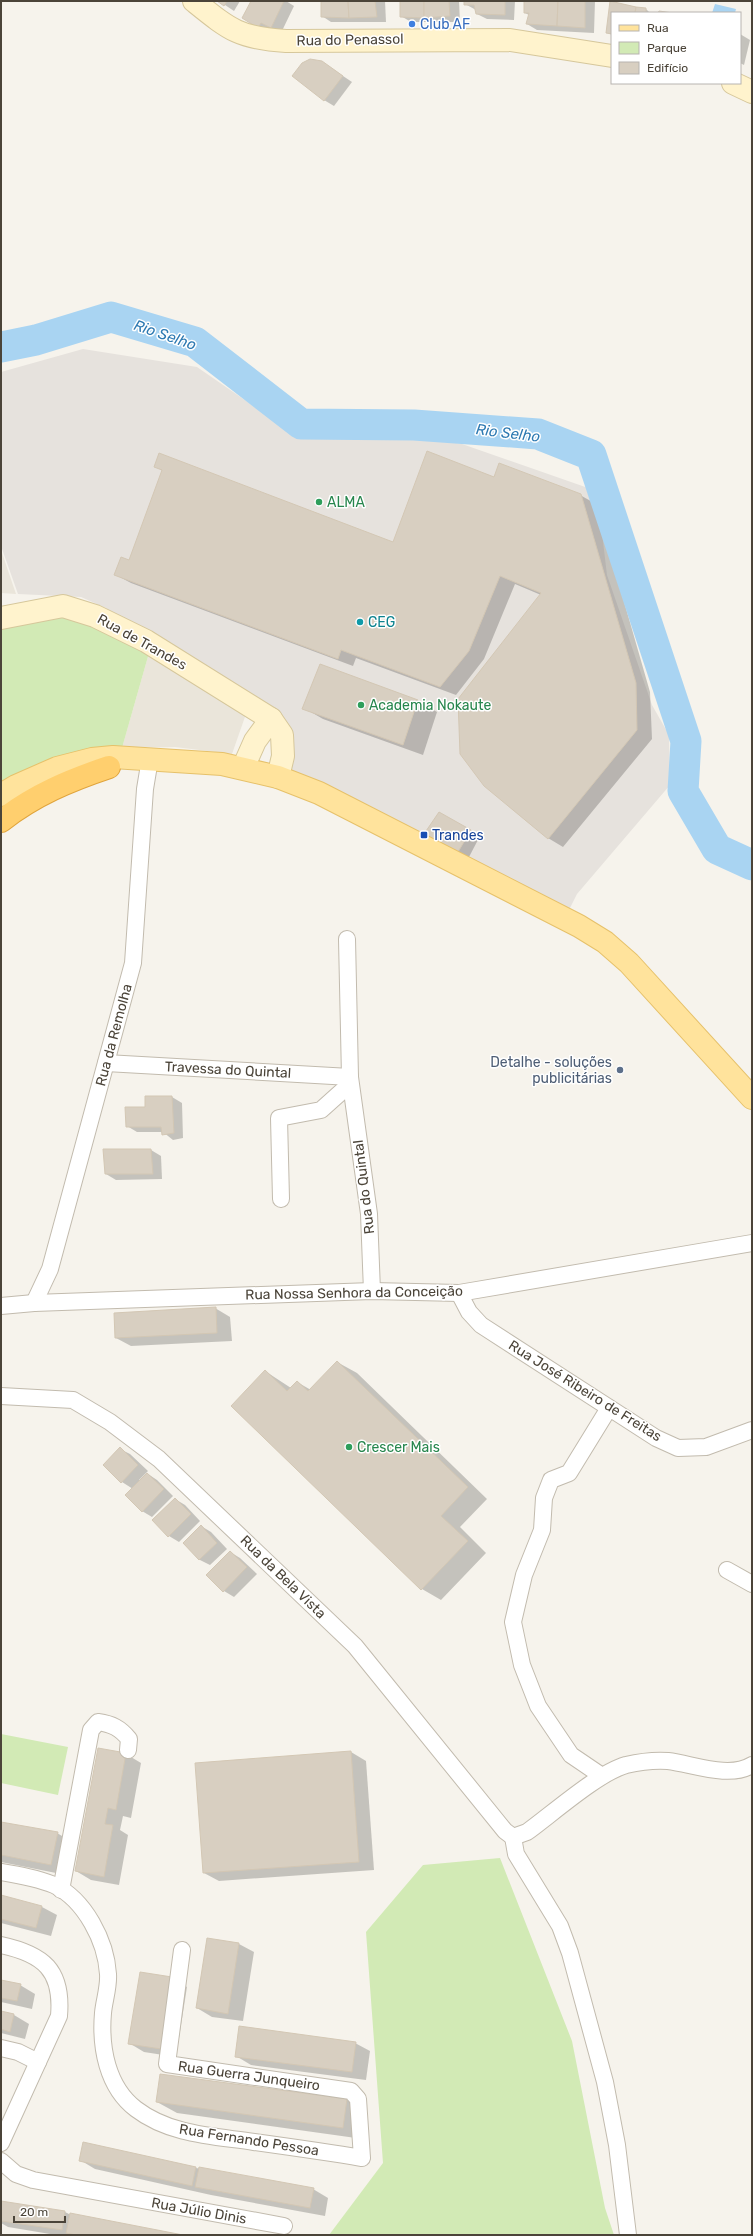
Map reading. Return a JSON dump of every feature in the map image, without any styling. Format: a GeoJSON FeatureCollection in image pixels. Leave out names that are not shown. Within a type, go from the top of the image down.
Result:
{"type":"FeatureCollection","features":[{"type":"Feature","properties":{"kind":"highway"},"geometry":{"type":"LineString","coordinates":[[1,820],[49,790],[71,780],[109,768]]}},
{"type":"Feature","properties":{"kind":"main road"},"geometry":{"type":"LineString","coordinates":[[1,795],[16,786],[57,768],[92,759],[113,757],[222,764],[278,777],[319,793],[579,926],[605,942],[629,963],[752,1098]]}},
{"type":"Feature","properties":{"kind":"main road"},"geometry":{"type":"LineString","coordinates":[[1,809],[46,783],[76,773],[109,768],[150,759]]}},
{"type":"Feature","properties":{"kind":"street","name":"Rua do Penassol"},"geometry":{"type":"LineString","coordinates":[[194,1],[227,28],[256,39],[286,41],[510,40],[611,56]]}},
{"type":"Feature","properties":{"kind":"street"},"geometry":{"type":"LineString","coordinates":[[735,84],[752,92]]}},
{"type":"Feature","properties":{"kind":"street","name":"Rua de Trandes"},"geometry":{"type":"LineString","coordinates":[[1,618],[63,606],[95,616],[146,641],[271,719],[282,735],[284,756],[278,777]]}},
{"type":"Feature","properties":{"kind":"street"},"geometry":{"type":"LineString","coordinates":[[243,768],[255,741],[271,719]]}},
{"type":"Feature","properties":{"kind":"street","name":"Rua da Remolha"},"geometry":{"type":"LineString","coordinates":[[34,1303],[50,1269],[133,963],[145,789],[150,759]]}},
{"type":"Feature","properties":{"kind":"street","name":"Rua do Quintal"},"geometry":{"type":"LineString","coordinates":[[347,940],[350,1080],[369,1214],[372,1291]]}},
{"type":"Feature","properties":{"kind":"street","name":"Travessa do Quintal"},"geometry":{"type":"LineString","coordinates":[[106,1063],[350,1080]]}},
{"type":"Feature","properties":{"kind":"street"},"geometry":{"type":"LineString","coordinates":[[281,1199],[279,1118],[321,1110],[350,1080]]}},
{"type":"Feature","properties":{"kind":"street","name":"Rua Nossa Senhora da Conceição"},"geometry":{"type":"LineString","coordinates":[[1,1306],[34,1303],[372,1291],[459,1293],[752,1243]]}},
{"type":"Feature","properties":{"kind":"street","name":"Rua José Ribeiro de Freitas"},"geometry":{"type":"LineString","coordinates":[[459,1293],[469,1312],[481,1325],[656,1438],[678,1448],[706,1447],[752,1430]]}},
{"type":"Feature","properties":{"kind":"street","name":"Rua da Bela Vista"},"geometry":{"type":"LineString","coordinates":[[1,1396],[73,1400],[110,1422],[159,1459],[355,1646],[505,1831],[513,1837]]}},
{"type":"Feature","properties":{"kind":"street"},"geometry":{"type":"LineString","coordinates":[[602,1776],[571,1755],[538,1706],[522,1665],[513,1622],[524,1575],[542,1530],[544,1498],[551,1480],[569,1473],[609,1408]]}},
{"type":"Feature","properties":{"kind":"street"},"geometry":{"type":"LineString","coordinates":[[727,1570],[752,1584]]}},
{"type":"Feature","properties":{"kind":"street"},"geometry":{"type":"LineString","coordinates":[[61,1890],[91,1730],[98,1722],[109,1723],[122,1730],[129,1739],[128,1750]]}},
{"type":"Feature","properties":{"kind":"street"},"geometry":{"type":"LineString","coordinates":[[628,2235],[617,2145],[605,2082],[570,1953],[560,1926],[516,1854],[513,1837],[527,1832],[602,1776],[625,1766],[649,1761],[667,1761],[725,1770],[746,1768],[752,1765]]}},
{"type":"Feature","properties":{"kind":"street","name":"Rua Fernando Pessoa"},"geometry":{"type":"LineString","coordinates":[[1,1872],[27,1876],[54,1885],[76,1901],[93,1924],[105,1951],[108,1975],[101,2038],[104,2053],[115,2084],[135,2109],[161,2124],[189,2132],[362,2158]]}},
{"type":"Feature","properties":{"kind":"street"},"geometry":{"type":"LineString","coordinates":[[1,1945],[24,1950],[41,1960],[54,1976],[61,1997],[59,2016],[1,2143]]}},
{"type":"Feature","properties":{"kind":"street","name":"Rua Guerra Junqueiro"},"geometry":{"type":"LineString","coordinates":[[182,1950],[167,2064],[351,2091],[358,2099],[362,2158]]}},
{"type":"Feature","properties":{"kind":"street"},"geometry":{"type":"LineString","coordinates":[[1,2048],[18,2052],[38,2062]]}},
{"type":"Feature","properties":{"kind":"street","name":"Rua Júlio Dinis"},"geometry":{"type":"LineString","coordinates":[[1,2161],[16,2174],[33,2180],[284,2226]]}},
{"type":"Feature","properties":{"kind":"shaded area"},"geometry":{"type":"Polygon","coordinates":[[[83,349],[197,367],[297,436],[424,438],[462,444],[591,489],[600,516],[607,575],[652,705],[669,735],[670,785],[577,894],[565,918],[289,778],[292,765],[284,757],[282,735],[151,645],[106,608],[81,597],[18,594],[1,546],[1,372],[83,349]]]}},
{"type":"Feature","properties":{"kind":"shaded area"},"geometry":{"type":"Polygon","coordinates":[[[1,550],[16,594],[1,593],[1,550]]]}},
{"type":"Feature","properties":{"kind":"shaded area"},"geometry":{"type":"Polygon","coordinates":[[[149,653],[247,711],[232,754],[175,747],[122,748],[149,653]]]}},
{"type":"Feature","properties":{"kind":"green space"},"geometry":{"type":"Polygon","coordinates":[[[61,612],[149,653],[122,748],[1,784],[1,625],[61,612]]]}},
{"type":"Feature","properties":{"kind":"green space"},"geometry":{"type":"Polygon","coordinates":[[[1,1734],[68,1747],[58,1795],[1,1783],[1,1734]]]}},
{"type":"Feature","properties":{"kind":"green space"},"geometry":{"type":"Polygon","coordinates":[[[500,1858],[572,2041],[605,2208],[614,2235],[329,2235],[383,2163],[366,1932],[423,1865],[500,1858]]]}},
{"type":"Feature","properties":{"kind":"water"},"geometry":{"type":"Polygon","coordinates":[[[715,4],[736,9],[735,12],[712,12],[715,4]]]}},
{"type":"Feature","properties":{"kind":"building"},"geometry":{"type":"Polygon","coordinates":[[[217,1],[227,1],[224,6],[217,1]]]}},
{"type":"Feature","properties":{"kind":"building"},"geometry":{"type":"Polygon","coordinates":[[[251,1],[284,1],[271,28],[261,23],[258,28],[242,18],[251,1]]]}},
{"type":"Feature","properties":{"kind":"building"},"geometry":{"type":"Polygon","coordinates":[[[321,1],[348,1],[349,18],[321,17],[321,1]]]}},
{"type":"Feature","properties":{"kind":"building"},"geometry":{"type":"Polygon","coordinates":[[[348,1],[375,1],[377,17],[349,18],[348,1]]]}},
{"type":"Feature","properties":{"kind":"building"},"geometry":{"type":"Polygon","coordinates":[[[400,1],[424,1],[424,18],[400,17],[400,1]]]}},
{"type":"Feature","properties":{"kind":"building"},"geometry":{"type":"Polygon","coordinates":[[[424,1],[449,1],[450,16],[424,18],[424,1]]]}},
{"type":"Feature","properties":{"kind":"building"},"geometry":{"type":"Polygon","coordinates":[[[464,1],[505,1],[505,15],[476,14],[474,5],[464,5],[464,1]]]}},
{"type":"Feature","properties":{"kind":"building"},"geometry":{"type":"Polygon","coordinates":[[[524,1],[558,1],[557,26],[526,24],[529,13],[524,13],[524,1]]]}},
{"type":"Feature","properties":{"kind":"building"},"geometry":{"type":"Polygon","coordinates":[[[558,1],[585,1],[585,28],[557,26],[558,1]]]}},
{"type":"Feature","properties":{"kind":"building"},"geometry":{"type":"Polygon","coordinates":[[[610,1],[636,7],[635,12],[611,12],[611,34],[606,33],[610,1]]]}},
{"type":"Feature","properties":{"kind":"building"},"geometry":{"type":"Polygon","coordinates":[[[636,7],[646,8],[646,12],[635,12],[636,7]]]}},
{"type":"Feature","properties":{"kind":"building"},"geometry":{"type":"Polygon","coordinates":[[[310,59],[322,61],[343,76],[324,101],[292,76],[302,63],[310,59]]]}},
{"type":"Feature","properties":{"kind":"building","name":"CEG"},"geometry":{"type":"Polygon","coordinates":[[[427,451],[494,477],[499,463],[581,494],[636,683],[637,730],[548,839],[484,786],[460,754],[458,699],[541,593],[500,576],[469,651],[440,687],[341,650],[338,659],[114,575],[121,557],[129,560],[162,470],[154,467],[159,453],[393,542],[427,451]]]}},
{"type":"Feature","properties":{"kind":"building"},"geometry":{"type":"Polygon","coordinates":[[[320,664],[418,700],[403,745],[302,709],[320,664]]]}},
{"type":"Feature","properties":{"kind":"building"},"geometry":{"type":"Polygon","coordinates":[[[439,812],[471,830],[458,852],[424,834],[439,812]]]}},
{"type":"Feature","properties":{"kind":"building"},"geometry":{"type":"Polygon","coordinates":[[[145,1096],[172,1096],[174,1133],[162,1135],[161,1127],[126,1127],[125,1107],[145,1107],[145,1096]]]}},
{"type":"Feature","properties":{"kind":"building"},"geometry":{"type":"Polygon","coordinates":[[[103,1149],[151,1149],[153,1174],[105,1174],[103,1149]]]}},
{"type":"Feature","properties":{"kind":"building"},"geometry":{"type":"Polygon","coordinates":[[[216,1307],[217,1333],[115,1338],[114,1313],[216,1307]]]}},
{"type":"Feature","properties":{"kind":"building","name":"Crescer Mais"},"geometry":{"type":"Polygon","coordinates":[[[337,1361],[468,1487],[441,1516],[468,1541],[421,1590],[231,1406],[265,1370],[287,1391],[297,1381],[308,1391],[337,1361]]]}},
{"type":"Feature","properties":{"kind":"building"},"geometry":{"type":"Polygon","coordinates":[[[120,1447],[138,1465],[121,1483],[103,1465],[120,1447]]]}},
{"type":"Feature","properties":{"kind":"building"},"geometry":{"type":"Polygon","coordinates":[[[147,1473],[164,1489],[142,1512],[125,1495],[147,1473]]]}},
{"type":"Feature","properties":{"kind":"building"},"geometry":{"type":"Polygon","coordinates":[[[175,1498],[191,1514],[168,1537],[152,1520],[175,1498]]]}},
{"type":"Feature","properties":{"kind":"building"},"geometry":{"type":"Polygon","coordinates":[[[201,1525],[217,1543],[199,1560],[183,1543],[201,1525]]]}},
{"type":"Feature","properties":{"kind":"building"},"geometry":{"type":"Polygon","coordinates":[[[230,1551],[247,1567],[223,1592],[206,1575],[230,1551]]]}},
{"type":"Feature","properties":{"kind":"building"},"geometry":{"type":"Polygon","coordinates":[[[98,1748],[126,1753],[116,1810],[108,1808],[105,1824],[113,1825],[104,1877],[75,1871],[98,1748]]]}},
{"type":"Feature","properties":{"kind":"building"},"geometry":{"type":"Polygon","coordinates":[[[351,1751],[359,1862],[203,1873],[195,1763],[351,1751]]]}},
{"type":"Feature","properties":{"kind":"building"},"geometry":{"type":"Polygon","coordinates":[[[1,1822],[58,1832],[51,1865],[1,1855],[1,1822]]]}},
{"type":"Feature","properties":{"kind":"building"},"geometry":{"type":"Polygon","coordinates":[[[1,1895],[42,1906],[36,1928],[1,1919],[1,1895]]]}},
{"type":"Feature","properties":{"kind":"building"},"geometry":{"type":"Polygon","coordinates":[[[207,1938],[239,1943],[228,2014],[196,2008],[207,1938]]]}},
{"type":"Feature","properties":{"kind":"building"},"geometry":{"type":"Polygon","coordinates":[[[140,1972],[172,1977],[161,2049],[128,2044],[140,1972]]]}},
{"type":"Feature","properties":{"kind":"building"},"geometry":{"type":"Polygon","coordinates":[[[1,1980],[21,1984],[17,2001],[1,1998],[1,1980]]]}},
{"type":"Feature","properties":{"kind":"building"},"geometry":{"type":"Polygon","coordinates":[[[1,2011],[14,2014],[10,2032],[1,2029],[1,2011]]]}},
{"type":"Feature","properties":{"kind":"building"},"geometry":{"type":"Polygon","coordinates":[[[239,2026],[356,2042],[352,2072],[235,2057],[239,2026]]]}},
{"type":"Feature","properties":{"kind":"building"},"geometry":{"type":"Polygon","coordinates":[[[160,2074],[347,2099],[343,2128],[156,2102],[160,2074]]]}},
{"type":"Feature","properties":{"kind":"building"},"geometry":{"type":"Polygon","coordinates":[[[83,2142],[196,2167],[192,2186],[79,2161],[83,2142]]]}},
{"type":"Feature","properties":{"kind":"building"},"geometry":{"type":"Polygon","coordinates":[[[199,2167],[314,2188],[310,2208],[195,2187],[199,2167]]]}},
{"type":"Feature","properties":{"kind":"building"},"geometry":{"type":"Polygon","coordinates":[[[1,2201],[65,2211],[62,2230],[1,2221],[1,2201]]]}},
{"type":"Feature","properties":{"kind":"building"},"geometry":{"type":"Polygon","coordinates":[[[70,2213],[183,2235],[76,2235],[66,2233],[70,2213]]]}},
{"type":"Feature","properties":{"kind":"waterway","name":"Rio Selho"},"geometry":{"type":"LineString","coordinates":[[1,347],[36,340],[111,317],[195,342],[301,424],[414,425],[538,434],[591,455],[686,741],[683,791],[717,849],[752,865]]}},
{"type":"Feature","properties":{"kind":"place","name":"Club AF"},"geometry":{"type":"Point","coordinates":[412,24]}},
{"type":"Feature","properties":{"kind":"place","name":"ALMA"},"geometry":{"type":"Point","coordinates":[319,502]}},
{"type":"Feature","properties":{"kind":"place","name":"CEG"},"geometry":{"type":"Point","coordinates":[360,622]}},
{"type":"Feature","properties":{"kind":"place","name":"Academia Nokaute"},"geometry":{"type":"Point","coordinates":[361,705]}},
{"type":"Feature","properties":{"kind":"place","name":"Trandes"},"geometry":{"type":"Point","coordinates":[424,835]}},
{"type":"Feature","properties":{"kind":"place","name":"Detalhe - soluções publicitárias"},"geometry":{"type":"Point","coordinates":[620,1070]}},
{"type":"Feature","properties":{"kind":"place","name":"Crescer Mais"},"geometry":{"type":"Point","coordinates":[349,1447]}}]}
